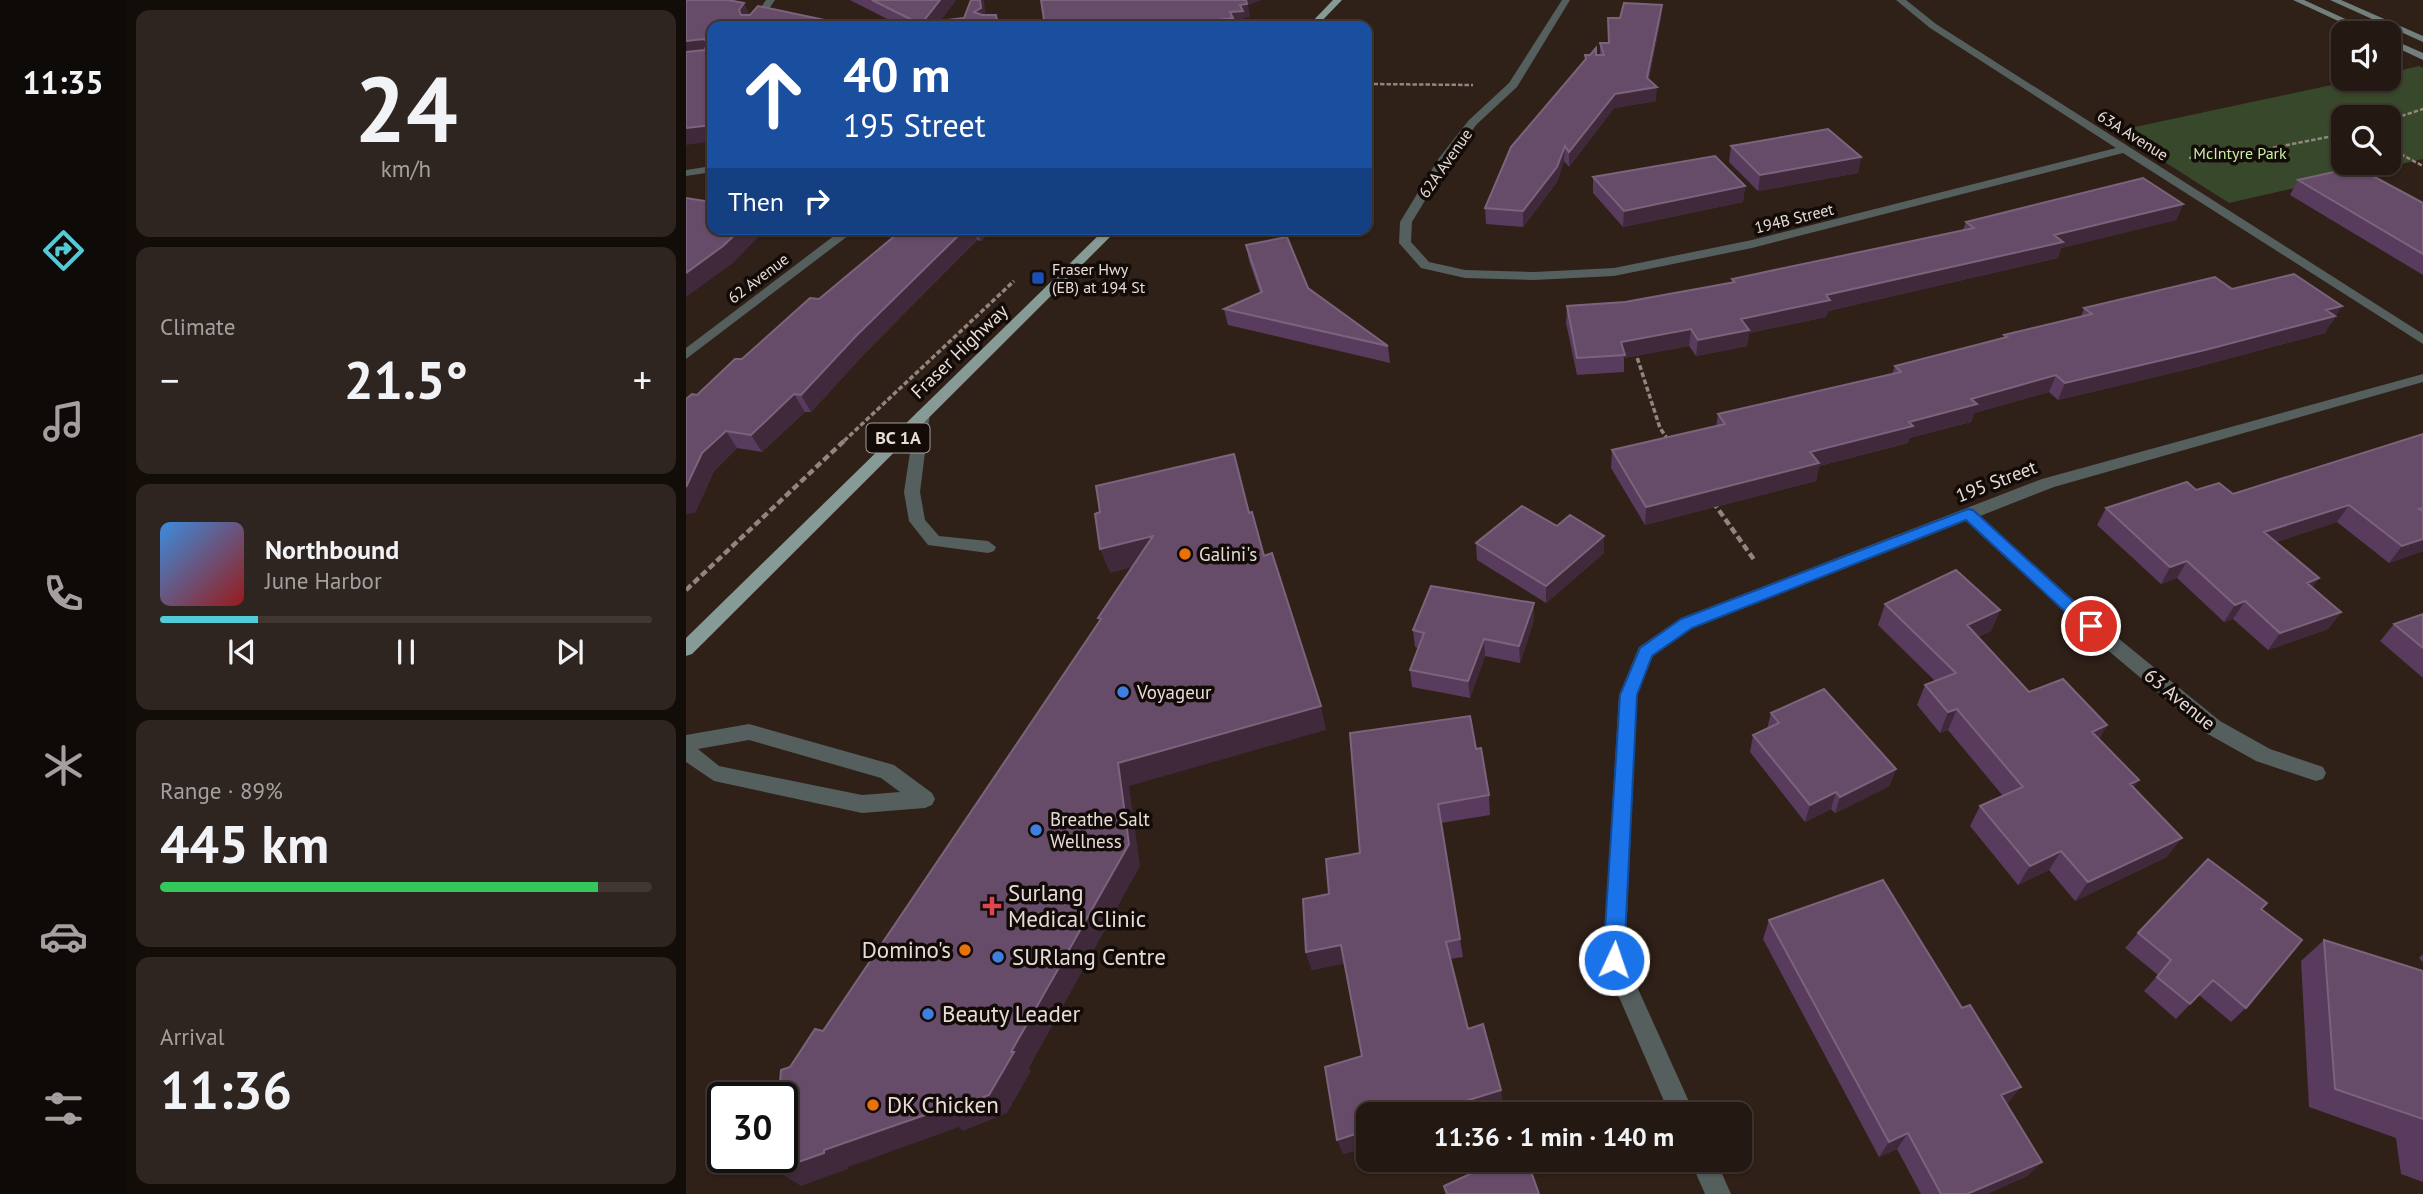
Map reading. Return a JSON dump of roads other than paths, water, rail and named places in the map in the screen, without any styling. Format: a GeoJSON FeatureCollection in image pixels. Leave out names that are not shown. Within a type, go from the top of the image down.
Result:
{"type":"FeatureCollection","features":[{"type":"Feature","properties":{"kind":"main road"},"geometry":{"type":"LineString","coordinates":[[1317,21],[1338,0]]}},
{"type":"Feature","properties":{"kind":"main road"},"geometry":{"type":"LineString","coordinates":[[2297,0],[2344,21]]}},
{"type":"Feature","properties":{"kind":"main road"},"geometry":{"type":"LineString","coordinates":[[2334,0],[2423,39]]}},
{"type":"Feature","properties":{"kind":"main road"},"geometry":{"type":"LineString","coordinates":[[2401,47],[2423,57]]}},
{"type":"Feature","properties":{"kind":"main road","name":"Fraser Highway"},"geometry":{"type":"LineString","coordinates":[[686,649],[1106,235]]}},
{"type":"Feature","properties":{"kind":"street"},"geometry":{"type":"LineString","coordinates":[[756,21],[771,0]]}},
{"type":"Feature","properties":{"kind":"street","name":"62A Avenue"},"geometry":{"type":"LineString","coordinates":[[1465,274],[1425,265],[1405,243],[1406,222],[1445,158],[1473,122],[1513,85],[1566,0]]}},
{"type":"Feature","properties":{"kind":"street","name":"63A Avenue"},"geometry":{"type":"LineString","coordinates":[[1900,0],[1933,26],[2423,340]]}},
{"type":"Feature","properties":{"kind":"street","name":"194B Street"},"geometry":{"type":"LineString","coordinates":[[1465,274],[1586,274],[1661,264],[1837,223],[2125,149]]}},
{"type":"Feature","properties":{"kind":"street"},"geometry":{"type":"LineString","coordinates":[[686,173],[707,170]]}},
{"type":"Feature","properties":{"kind":"street","name":"62 Avenue"},"geometry":{"type":"LineString","coordinates":[[686,355],[843,235]]}},
{"type":"Feature","properties":{"kind":"street","name":"195 Street"},"geometry":{"type":"LineString","coordinates":[[1677,1102],[1614,960],[1629,695],[1646,652],[1687,623],[2048,483],[2423,378]]}},
{"type":"Feature","properties":{"kind":"street"},"geometry":{"type":"LineString","coordinates":[[923,413],[912,492],[917,521],[934,541],[988,547]]}},
{"type":"Feature","properties":{"kind":"street","name":"63 Avenue"},"geometry":{"type":"LineString","coordinates":[[1968,514],[2091,626],[2213,727],[2263,755],[2316,773]]}},
{"type":"Feature","properties":{"kind":"street"},"geometry":{"type":"LineString","coordinates":[[686,743],[749,732],[887,771],[925,799],[862,804],[714,773],[686,751]]}},
{"type":"Feature","properties":{"kind":"street"},"geometry":{"type":"LineString","coordinates":[[1708,1172],[1718,1194]]}},
{"type":"Feature","properties":{"kind":"place","name":"Fraser Hwy (EB) at 194 St"},"geometry":{"type":"Point","coordinates":[1038,278]}},
{"type":"Feature","properties":{"kind":"place","name":"Galini's"},"geometry":{"type":"Point","coordinates":[1185,554]}},
{"type":"Feature","properties":{"kind":"place","name":"Voyageur"},"geometry":{"type":"Point","coordinates":[1123,692]}},
{"type":"Feature","properties":{"kind":"place","name":"Breathe Salt Wellness"},"geometry":{"type":"Point","coordinates":[1036,830]}},
{"type":"Feature","properties":{"kind":"place","name":"Surlang Medical Clinic"},"geometry":{"type":"Point","coordinates":[992,906]}},
{"type":"Feature","properties":{"kind":"place","name":"Domino's"},"geometry":{"type":"Point","coordinates":[965,950]}},
{"type":"Feature","properties":{"kind":"place","name":"SURlang Centre"},"geometry":{"type":"Point","coordinates":[998,957]}},
{"type":"Feature","properties":{"kind":"place","name":"Beauty Leader"},"geometry":{"type":"Point","coordinates":[928,1014]}},
{"type":"Feature","properties":{"kind":"place","name":"DK Chicken"},"geometry":{"type":"Point","coordinates":[873,1105]}},
{"type":"Feature","properties":{"kind":"park label","name":"McIntyre Park"},"geometry":{"type":"Point","coordinates":[2240,153]}}]}
